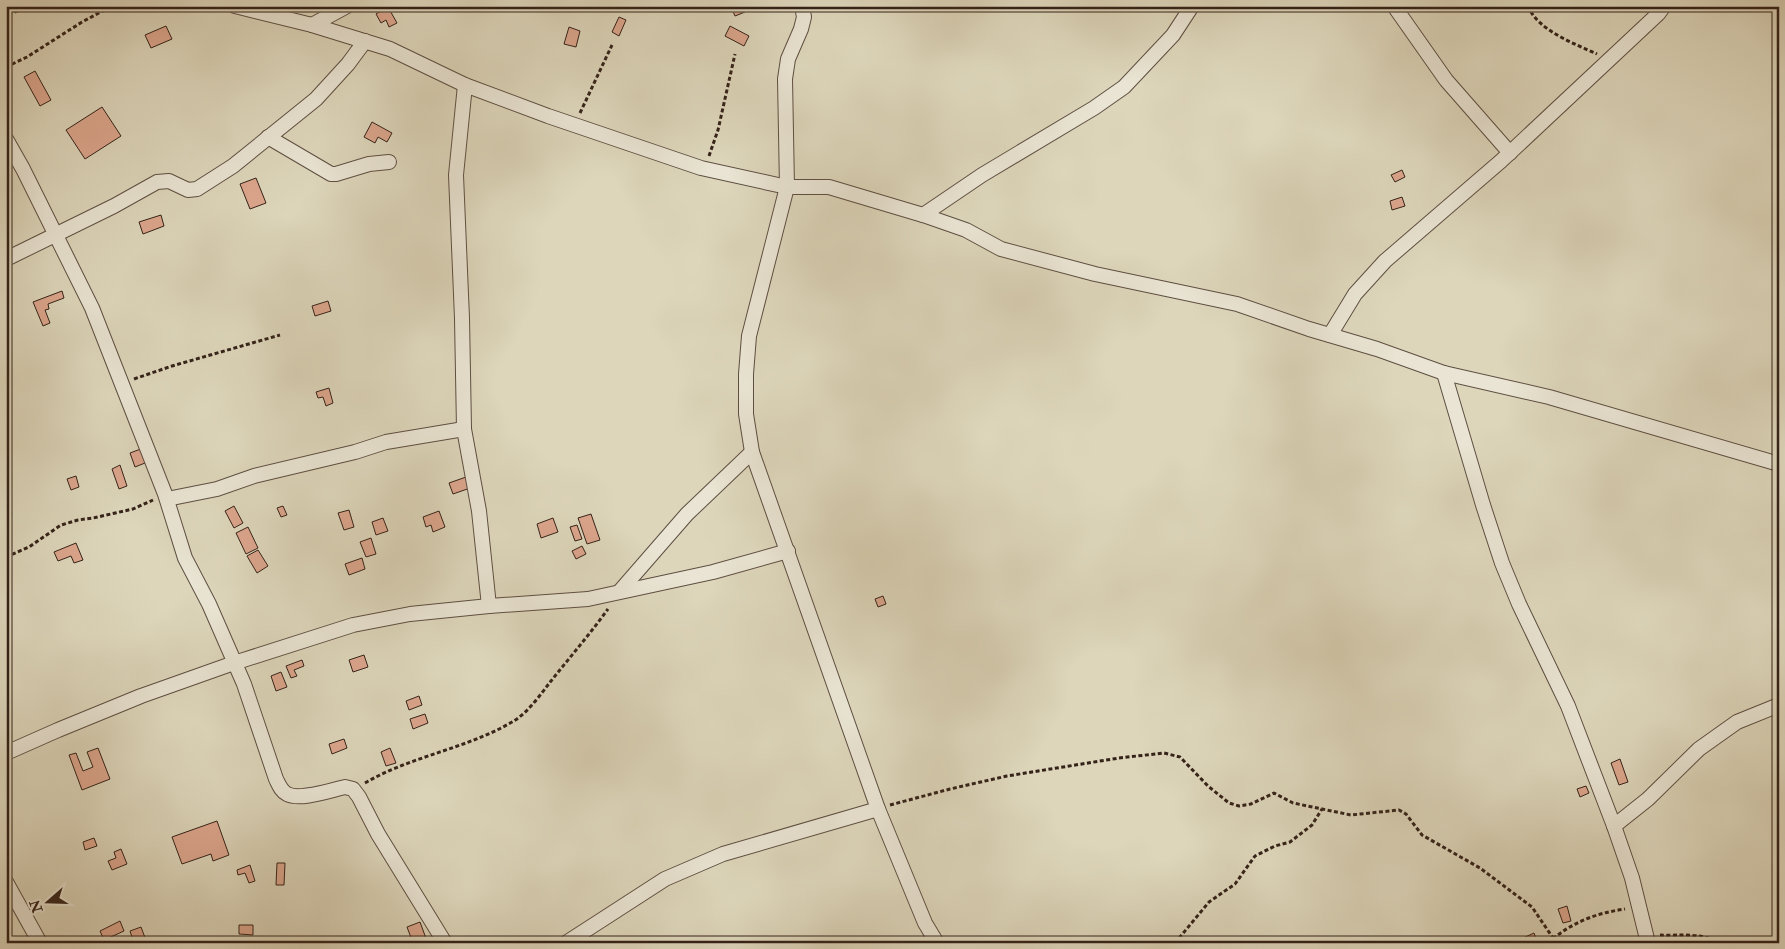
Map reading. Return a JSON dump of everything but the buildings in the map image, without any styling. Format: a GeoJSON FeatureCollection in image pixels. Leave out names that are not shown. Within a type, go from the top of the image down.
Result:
{"type":"FeatureCollection","features":[{"type":"Feature","properties":{"kind":"street"},"geometry":{"type":"LineString","coordinates":[[236,6],[390,49],[465,85],[705,169],[787,186],[829,187],[966,230],[1001,249],[1095,274],[1237,304],[1378,349],[1444,373],[1549,397],[1779,464]]}},
{"type":"Feature","properties":{"kind":"street"},"geometry":{"type":"LineString","coordinates":[[312,26],[347,6]]}},
{"type":"Feature","properties":{"kind":"street"},"geometry":{"type":"LineString","coordinates":[[802,6],[804,17],[788,59],[785,79],[787,186],[749,336],[746,374],[746,414],[752,452],[878,809],[925,923],[936,943]]}},
{"type":"Feature","properties":{"kind":"street"},"geometry":{"type":"LineString","coordinates":[[923,215],[982,175],[1094,108],[1124,87],[1173,35],[1192,6]]}},
{"type":"Feature","properties":{"kind":"street"},"geometry":{"type":"LineString","coordinates":[[1394,6],[1446,80],[1510,153]]}},
{"type":"Feature","properties":{"kind":"street"},"geometry":{"type":"LineString","coordinates":[[1330,335],[1355,294],[1385,261],[1510,153],[1658,14],[1664,6]]}},
{"type":"Feature","properties":{"kind":"street"},"geometry":{"type":"LineString","coordinates":[[6,259],[55,236],[157,182],[169,181],[188,190],[194,190],[233,166],[316,99],[332,83],[365,41]]}},
{"type":"Feature","properties":{"kind":"street"},"geometry":{"type":"LineString","coordinates":[[465,85],[456,175],[464,429],[479,511],[489,606]]}},
{"type":"Feature","properties":{"kind":"street"},"geometry":{"type":"LineString","coordinates":[[268,137],[331,174],[342,173],[369,164],[389,162]]}},
{"type":"Feature","properties":{"kind":"street"},"geometry":{"type":"LineString","coordinates":[[6,139],[23,169],[92,308],[166,496],[185,558],[209,604],[234,663],[254,711],[276,779],[282,790],[287,794],[298,797],[346,787],[353,789],[378,834],[445,943]]}},
{"type":"Feature","properties":{"kind":"street"},"geometry":{"type":"LineString","coordinates":[[1444,373],[1502,563],[1519,604],[1568,706],[1632,878],[1638,908],[1648,939]]}},
{"type":"Feature","properties":{"kind":"street"},"geometry":{"type":"LineString","coordinates":[[166,496],[217,489],[254,476],[356,452],[386,442],[464,429]]}},
{"type":"Feature","properties":{"kind":"street"},"geometry":{"type":"LineString","coordinates":[[620,591],[687,514],[752,452]]}},
{"type":"Feature","properties":{"kind":"street"},"geometry":{"type":"LineString","coordinates":[[6,754],[58,730],[141,696],[234,663],[353,625],[410,614],[588,599],[713,572],[788,551]]}},
{"type":"Feature","properties":{"kind":"street"},"geometry":{"type":"LineString","coordinates":[[1614,826],[1648,799],[1699,748],[1750,715],[1779,705]]}},
{"type":"Feature","properties":{"kind":"street"},"geometry":{"type":"LineString","coordinates":[[566,943],[665,879],[723,854],[878,809]]}},
{"type":"Feature","properties":{"kind":"street"},"geometry":{"type":"LineString","coordinates":[[6,882],[40,943]]}},
{"type":"Feature","properties":{"kind":"path"},"geometry":{"type":"LineString","coordinates":[[6,67],[112,6]]}},
{"type":"Feature","properties":{"kind":"path"},"geometry":{"type":"LineString","coordinates":[[1528,6],[1530,12],[1537,20],[1557,35],[1609,60]]}},
{"type":"Feature","properties":{"kind":"path"},"geometry":{"type":"LineString","coordinates":[[575,125],[612,45]]}},
{"type":"Feature","properties":{"kind":"path"},"geometry":{"type":"LineString","coordinates":[[705,169],[718,130],[735,54]]}},
{"type":"Feature","properties":{"kind":"path"},"geometry":{"type":"LineString","coordinates":[[121,383],[280,335]]}},
{"type":"Feature","properties":{"kind":"path"},"geometry":{"type":"LineString","coordinates":[[6,557],[29,547],[61,525],[133,509],[166,496]]}},
{"type":"Feature","properties":{"kind":"path"},"geometry":{"type":"LineString","coordinates":[[353,789],[419,758],[455,748],[481,738],[514,721],[537,699],[595,627],[620,591]]}},
{"type":"Feature","properties":{"kind":"path"},"geometry":{"type":"LineString","coordinates":[[878,809],[950,789],[1007,776],[1119,758],[1164,753],[1180,757],[1208,786],[1229,803],[1239,806],[1251,804],[1274,793],[1294,803],[1351,815],[1399,810],[1406,814],[1422,835],[1480,868],[1532,907],[1553,938]]}},
{"type":"Feature","properties":{"kind":"path"},"geometry":{"type":"LineString","coordinates":[[1175,943],[1209,902],[1236,884],[1255,856],[1275,846],[1290,842],[1312,825],[1322,809]]}},
{"type":"Feature","properties":{"kind":"path"},"geometry":{"type":"LineString","coordinates":[[1548,943],[1560,933],[1583,920],[1606,912],[1638,908]]}},
{"type":"Feature","properties":{"kind":"path"},"geometry":{"type":"LineString","coordinates":[[1648,939],[1697,936],[1714,940],[1718,943]]}}]}
